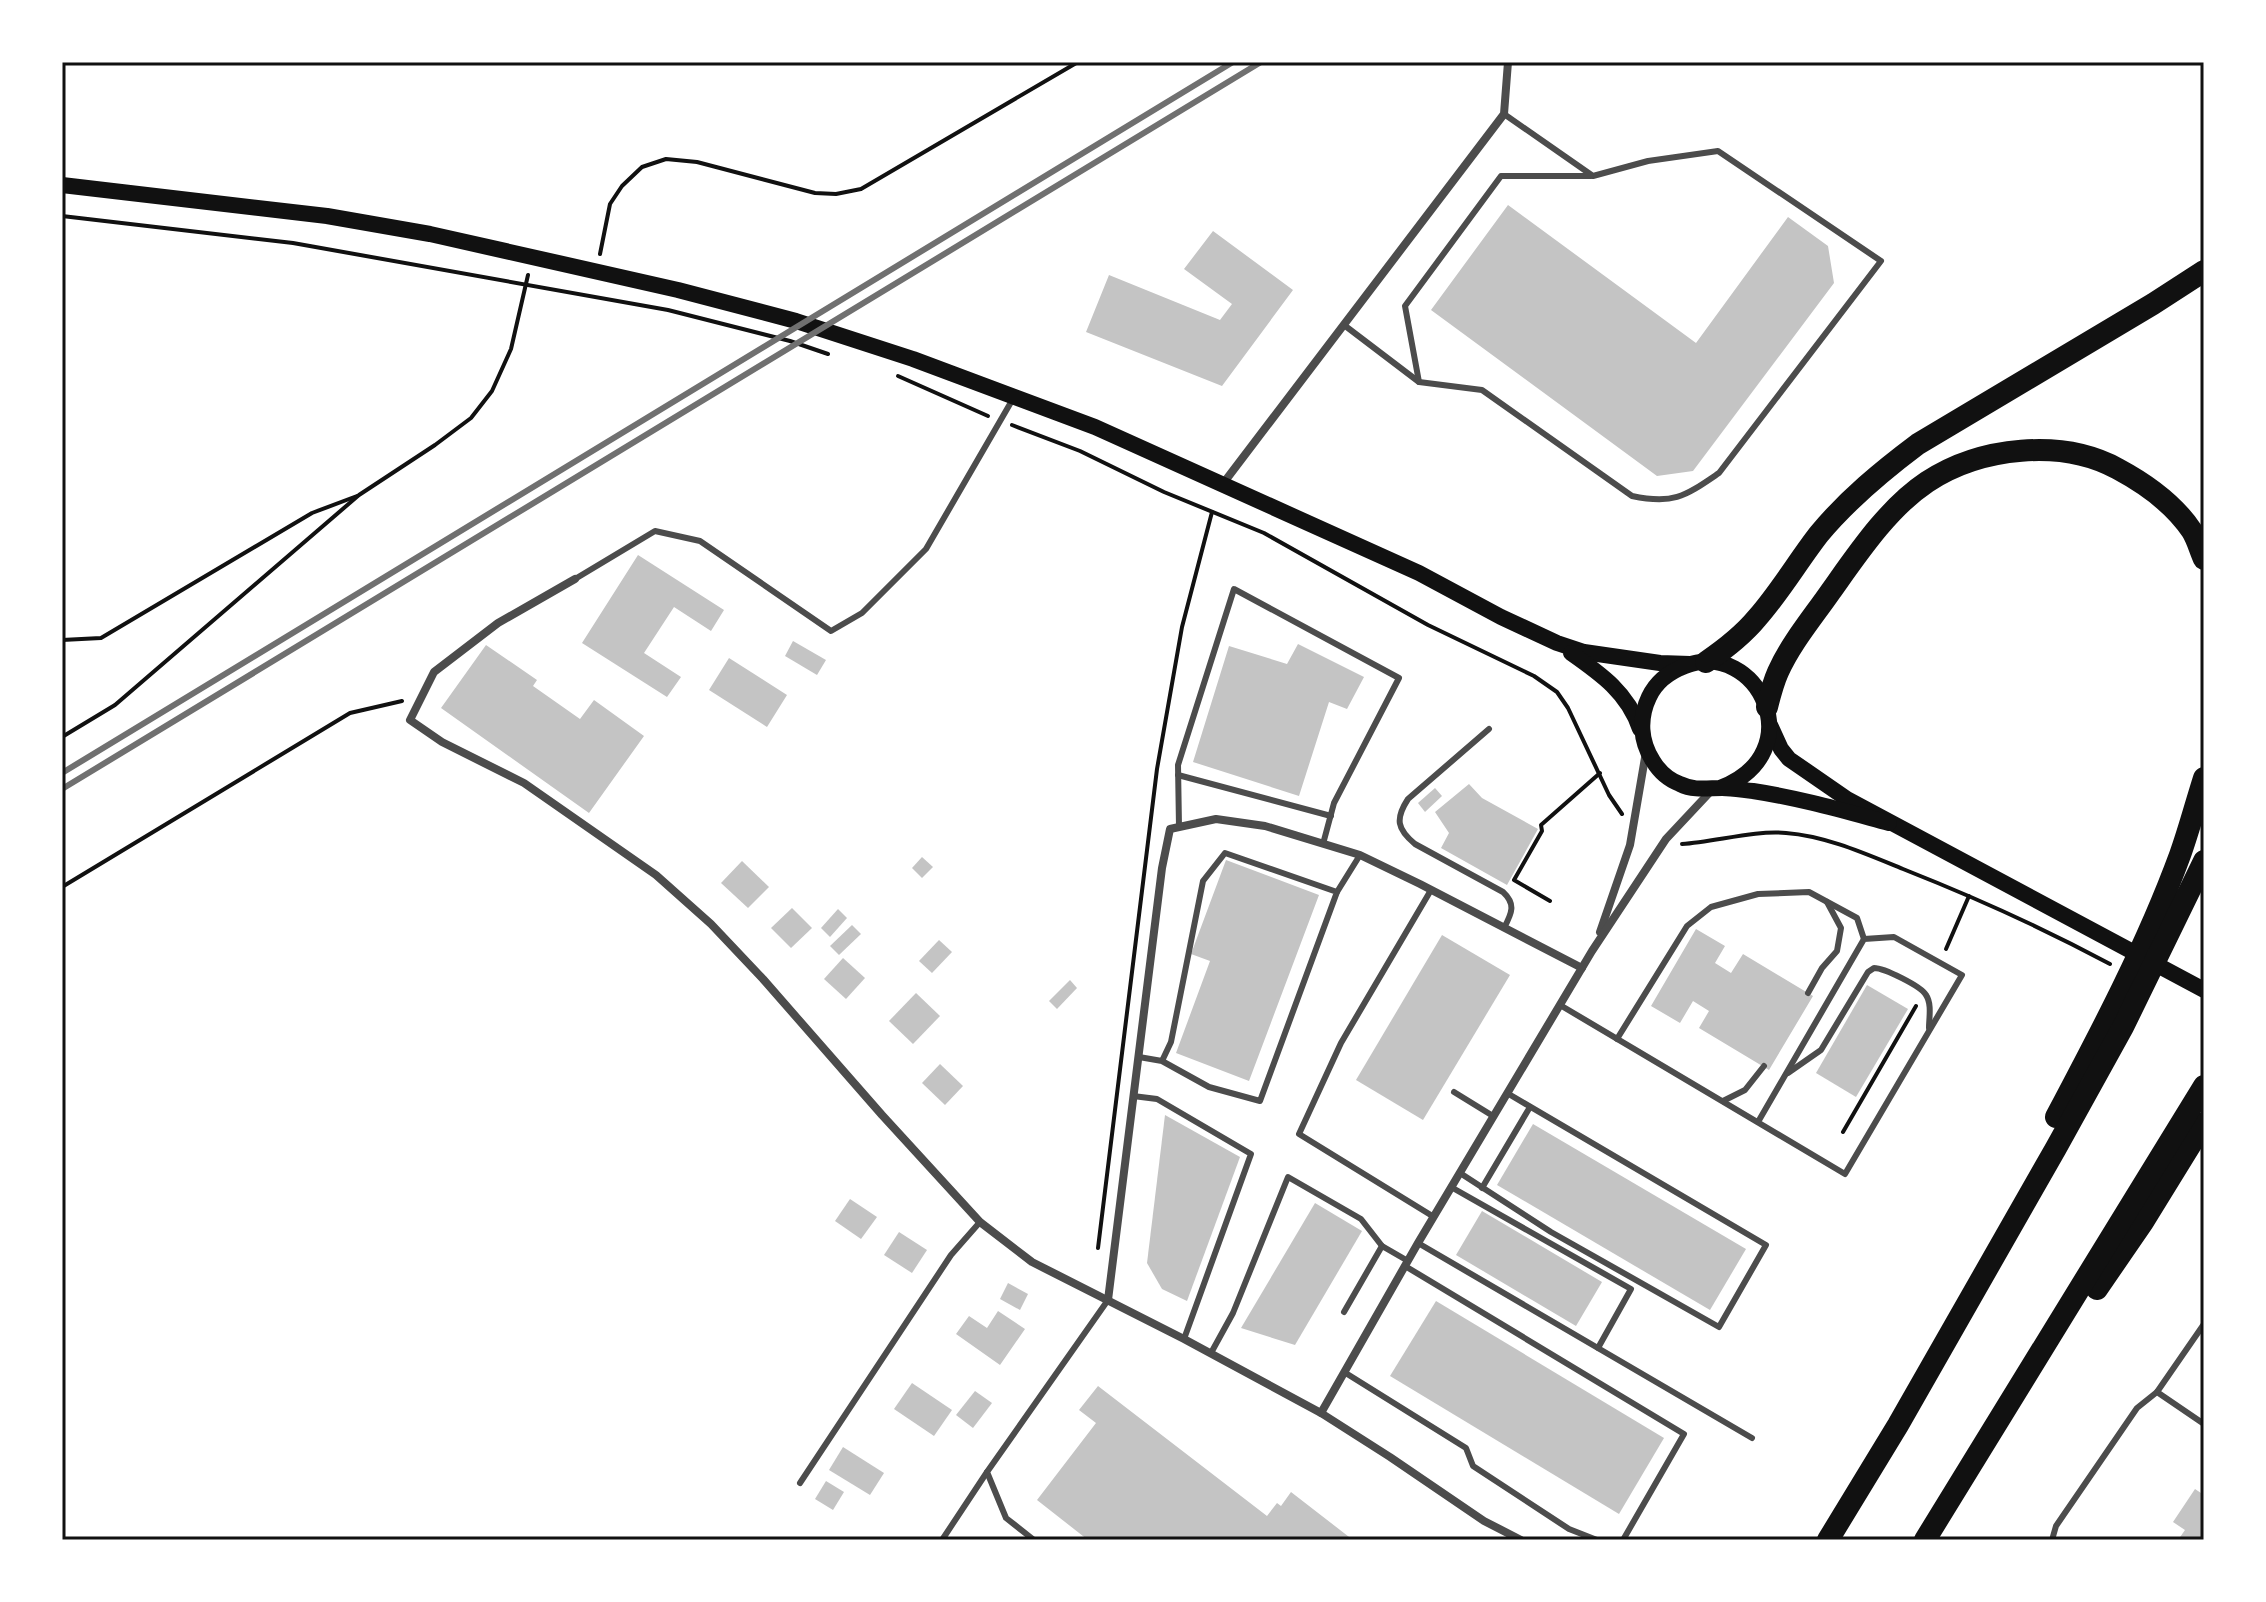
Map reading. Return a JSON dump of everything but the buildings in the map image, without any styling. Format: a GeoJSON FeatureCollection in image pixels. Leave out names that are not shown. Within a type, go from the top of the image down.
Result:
{"type":"FeatureCollection","features":[{"type":"Feature","properties":{"kind":"highway"},"geometry":{"type":"LineString","coordinates":[[1698,663],[1733,642],[1759,617],[1820,533],[1850,499],[1888,466],[1918,444],[2204,271]]}},
{"type":"Feature","properties":{"kind":"highway"},"geometry":{"type":"LineString","coordinates":[[1768,715],[1778,672],[1794,645],[1843,574],[1894,511],[1927,483],[1976,461],[2024,450],[2059,450],[2108,463],[2155,493],[2172,509],[2192,532],[2204,559]]}},
{"type":"Feature","properties":{"kind":"highway"},"geometry":{"type":"LineString","coordinates":[[1898,1425],[2107,1021],[2180,854],[2204,778]]}},
{"type":"Feature","properties":{"kind":"highway"},"geometry":{"type":"LineString","coordinates":[[1828,1540],[1898,1425],[2123,1027],[2204,861]]}},
{"type":"Feature","properties":{"kind":"highway"},"geometry":{"type":"LineString","coordinates":[[1955,1494],[2204,1086]]}},
{"type":"Feature","properties":{"kind":"highway"},"geometry":{"type":"LineString","coordinates":[[1925,1540],[2143,1222],[2204,1123]]}},
{"type":"Feature","properties":{"kind":"main road"},"geometry":{"type":"LineString","coordinates":[[62,185],[327,216],[430,234],[678,290],[796,321],[913,359],[1095,427],[1419,573],[1557,643],[1595,654],[1660,663],[1722,664],[1737,670],[1750,679],[1760,692],[1781,749],[1798,767],[1889,823],[2204,990]]}},
{"type":"Feature","properties":{"kind":"main road"},"geometry":{"type":"LineString","coordinates":[[1557,643],[1597,671],[1622,695],[1635,715],[1655,764],[1680,785],[1779,795],[1889,823]]}},
{"type":"Feature","properties":{"kind":"main road"},"geometry":{"type":"LineString","coordinates":[[1645,744],[1642,722],[1651,692],[1675,670],[1698,663]]}},
{"type":"Feature","properties":{"kind":"main road"},"geometry":{"type":"LineString","coordinates":[[1716,789],[1736,782],[1751,771],[1765,749],[1768,715]]}},
{"type":"Feature","properties":{"kind":"street"},"geometry":{"type":"LineString","coordinates":[[1222,485],[1504,114],[1508,62]]}},
{"type":"Feature","properties":{"kind":"street"},"geometry":{"type":"LineString","coordinates":[[575,579],[498,623],[434,672],[410,720],[442,742],[524,783],[656,875],[711,924],[763,979],[980,1222],[1032,1262],[1321,1413],[1484,1521],[1521,1540]]}},
{"type":"Feature","properties":{"kind":"street"},"geometry":{"type":"LineString","coordinates":[[1592,951],[1618,884],[1635,822],[1645,744]]}},
{"type":"Feature","properties":{"kind":"street"},"geometry":{"type":"LineString","coordinates":[[1321,1413],[1406,1263],[1592,951],[1666,839],[1695,806],[1716,789]]}},
{"type":"Feature","properties":{"kind":"street"},"geometry":{"type":"LineString","coordinates":[[1108,1300],[1163,860],[1170,829],[1216,819],[1265,826],[1360,855],[1582,968]]}},
{"type":"Feature","properties":{"kind":"lane"},"geometry":{"type":"LineString","coordinates":[[1504,114],[1593,176]]}},
{"type":"Feature","properties":{"kind":"lane"},"geometry":{"type":"LineString","coordinates":[[1344,325],[1419,382],[1482,390],[1632,496],[1654,501],[1685,496],[1719,473],[1881,261],[1718,151],[1648,161],[1593,176],[1501,176],[1405,306],[1419,382]]}},
{"type":"Feature","properties":{"kind":"lane"},"geometry":{"type":"LineString","coordinates":[[575,579],[655,531],[700,541],[831,631],[862,613],[926,549],[1014,397]]}},
{"type":"Feature","properties":{"kind":"lane"},"geometry":{"type":"LineString","coordinates":[[1179,827],[1178,765],[1234,589],[1399,678],[1334,803],[1323,844]]}},
{"type":"Feature","properties":{"kind":"lane"},"geometry":{"type":"LineString","coordinates":[[1489,729],[1408,799],[1399,821],[1403,834],[1415,844],[1509,898],[1513,906],[1504,928]]}},
{"type":"Feature","properties":{"kind":"lane"},"geometry":{"type":"LineString","coordinates":[[1178,775],[1331,816]]}},
{"type":"Feature","properties":{"kind":"lane"},"geometry":{"type":"LineString","coordinates":[[1162,1061],[1171,1042],[1203,881],[1225,853],[1337,892]]}},
{"type":"Feature","properties":{"kind":"lane"},"geometry":{"type":"LineString","coordinates":[[1139,1057],[1162,1061],[1209,1087],[1260,1101],[1337,892],[1360,855]]}},
{"type":"Feature","properties":{"kind":"lane"},"geometry":{"type":"LineString","coordinates":[[1431,890],[1341,1043],[1299,1134],[1434,1217]]}},
{"type":"Feature","properties":{"kind":"lane"},"geometry":{"type":"LineString","coordinates":[[1617,1039],[1687,926],[1711,907],[1758,894],[1809,892],[1857,918],[1864,939],[1758,1122]]}},
{"type":"Feature","properties":{"kind":"lane"},"geometry":{"type":"LineString","coordinates":[[1808,993],[1822,968],[1837,951],[1841,928],[1827,902]]}},
{"type":"Feature","properties":{"kind":"lane"},"geometry":{"type":"LineString","coordinates":[[1560,1005],[1845,1174],[1962,975],[1894,937],[1864,939]]}},
{"type":"Feature","properties":{"kind":"lane"},"geometry":{"type":"LineString","coordinates":[[1786,1075],[1821,1050],[1868,972],[1874,968],[1884,969],[1926,994],[1929,1032]]}},
{"type":"Feature","properties":{"kind":"lane"},"geometry":{"type":"LineString","coordinates":[[1723,1101],[1745,1090],[1764,1066]]}},
{"type":"Feature","properties":{"kind":"lane"},"geometry":{"type":"LineString","coordinates":[[1454,1092],[1493,1116]]}},
{"type":"Feature","properties":{"kind":"lane"},"geometry":{"type":"LineString","coordinates":[[1460,1173],[1551,1232],[1719,1327],[1766,1245],[1507,1093]]}},
{"type":"Feature","properties":{"kind":"lane"},"geometry":{"type":"LineString","coordinates":[[1133,1096],[1157,1099],[1251,1154],[1184,1339]]}},
{"type":"Feature","properties":{"kind":"lane"},"geometry":{"type":"LineString","coordinates":[[1482,1188],[1530,1107]]}},
{"type":"Feature","properties":{"kind":"lane"},"geometry":{"type":"LineString","coordinates":[[1211,1353],[1233,1313],[1288,1177],[1361,1219],[1382,1246],[1406,1263],[1684,1434],[1623,1540]]}},
{"type":"Feature","properties":{"kind":"lane"},"geometry":{"type":"LineString","coordinates":[[1451,1187],[1631,1289],[1598,1348]]}},
{"type":"Feature","properties":{"kind":"lane"},"geometry":{"type":"LineString","coordinates":[[800,1483],[951,1255],[980,1222]]}},
{"type":"Feature","properties":{"kind":"lane"},"geometry":{"type":"LineString","coordinates":[[1418,1243],[1752,1438]]}},
{"type":"Feature","properties":{"kind":"lane"},"geometry":{"type":"LineString","coordinates":[[1344,1312],[1382,1246]]}},
{"type":"Feature","properties":{"kind":"lane"},"geometry":{"type":"LineString","coordinates":[[942,1540],[1108,1300]]}},
{"type":"Feature","properties":{"kind":"lane"},"geometry":{"type":"LineString","coordinates":[[2052,1540],[2056,1526],[2137,1408],[2157,1392],[2204,1324]]}},
{"type":"Feature","properties":{"kind":"lane"},"geometry":{"type":"LineString","coordinates":[[1344,1372],[1466,1448],[1473,1466],[1569,1529],[1597,1540]]}},
{"type":"Feature","properties":{"kind":"lane"},"geometry":{"type":"LineString","coordinates":[[2157,1392],[2204,1424]]}},
{"type":"Feature","properties":{"kind":"lane"},"geometry":{"type":"LineString","coordinates":[[987,1472],[1006,1518],[1034,1540]]}},
{"type":"Feature","properties":{"kind":"path"},"geometry":{"type":"LineString","coordinates":[[596,272],[610,204],[622,186],[642,167],[666,159],[697,162],[815,193],[836,194],[861,189],[1078,62]]}},
{"type":"Feature","properties":{"kind":"path"},"geometry":{"type":"LineString","coordinates":[[62,216],[293,243],[668,310],[790,341],[831,355]]}},
{"type":"Feature","properties":{"kind":"path"},"geometry":{"type":"LineString","coordinates":[[62,737],[115,705],[359,495],[471,418],[492,391],[511,349],[532,257]]}},
{"type":"Feature","properties":{"kind":"path"},"geometry":{"type":"LineString","coordinates":[[886,372],[1080,451],[1164,492],[1264,533],[1428,625],[1534,676],[1557,692],[1568,708],[1616,806],[1635,822]]}},
{"type":"Feature","properties":{"kind":"path"},"geometry":{"type":"LineString","coordinates":[[62,640],[101,638],[312,513],[359,495]]}},
{"type":"Feature","properties":{"kind":"path"},"geometry":{"type":"LineString","coordinates":[[62,887],[350,713],[422,697]]}},
{"type":"Feature","properties":{"kind":"path"},"geometry":{"type":"LineString","coordinates":[[1550,901],[1514,880],[1542,831],[1541,825],[1600,773]]}},
{"type":"Feature","properties":{"kind":"path"},"geometry":{"type":"LineString","coordinates":[[1666,839],[1676,845],[1784,832],[1814,837],[1873,856],[2063,939]]}},
{"type":"Feature","properties":{"kind":"path"},"geometry":{"type":"LineString","coordinates":[[1946,949],[1969,896]]}},
{"type":"Feature","properties":{"kind":"path"},"geometry":{"type":"LineString","coordinates":[[1843,1132],[1921,997]]}},
{"type":"Feature","properties":{"kind":"railway"},"geometry":{"type":"LineString","coordinates":[[62,773],[1233,62]]}},
{"type":"Feature","properties":{"kind":"railway"},"geometry":{"type":"LineString","coordinates":[[62,789],[1261,62]]}}]}
